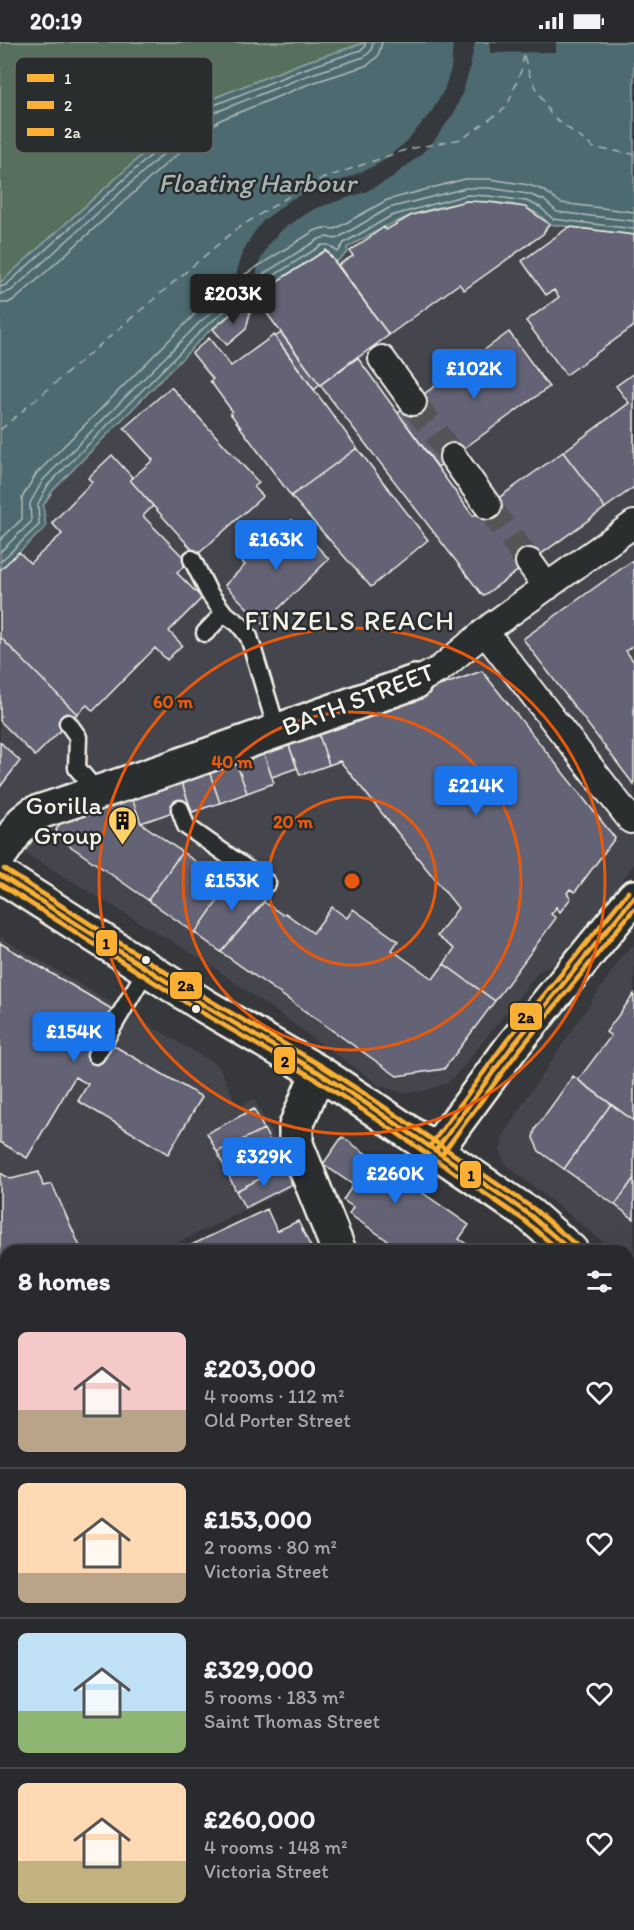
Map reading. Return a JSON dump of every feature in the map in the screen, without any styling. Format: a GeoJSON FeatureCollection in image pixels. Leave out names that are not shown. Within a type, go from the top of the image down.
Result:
{"type":"FeatureCollection","features":[{"type":"Feature","properties":{"kind":"street"},"geometry":{"type":"LineString","coordinates":[[382,359],[413,402]]}},
{"type":"Feature","properties":{"kind":"street"},"geometry":{"type":"LineString","coordinates":[[453,457],[488,506]]}},
{"type":"Feature","properties":{"kind":"street","name":"BATH STREET"},"geometry":{"type":"LineString","coordinates":[[0,855],[23,822],[33,814],[98,793],[168,776],[277,730],[415,682],[440,669],[485,632],[634,524]]}},
{"type":"Feature","properties":{"kind":"street"},"geometry":{"type":"LineString","coordinates":[[529,562],[547,587]]}},
{"type":"Feature","properties":{"kind":"street"},"geometry":{"type":"LineString","coordinates":[[485,632],[631,820]]}},
{"type":"Feature","properties":{"kind":"street"},"geometry":{"type":"LineString","coordinates":[[0,874],[205,1006],[318,1072],[530,1215],[564,1245]]}},
{"type":"Feature","properties":{"kind":"street"},"geometry":{"type":"LineString","coordinates":[[436,1150],[511,1048],[634,898]]}},
{"type":"Feature","properties":{"kind":"street"},"geometry":{"type":"LineString","coordinates":[[318,1072],[296,1126],[296,1144],[337,1245]]}},
{"type":"Feature","properties":{"kind":"lane"},"geometry":{"type":"LineString","coordinates":[[192,559],[209,593],[224,613],[239,624],[249,638],[277,730]]}},
{"type":"Feature","properties":{"kind":"lane"},"geometry":{"type":"LineString","coordinates":[[205,633],[224,613]]}},
{"type":"Feature","properties":{"kind":"lane"},"geometry":{"type":"LineString","coordinates":[[68,723],[78,736],[77,768],[98,793]]}},
{"type":"Feature","properties":{"kind":"lane"},"geometry":{"type":"LineString","coordinates":[[180,809],[186,826],[267,884]]}},
{"type":"Feature","properties":{"kind":"lane"},"geometry":{"type":"LineString","coordinates":[[96,1055],[147,969]]}},
{"type":"Feature","properties":{"kind":"shaded area"},"geometry":{"type":"Polygon","coordinates":[[[466,201],[500,203],[531,209],[549,224],[634,235],[634,864],[563,959],[539,971],[449,1082],[425,1091],[403,1093],[379,1085],[209,964],[28,855],[0,844],[0,570],[19,552],[52,490],[201,339],[240,305],[326,250],[336,262],[346,248],[394,221],[466,201]]]}},
{"type":"Feature","properties":{"kind":"shaded area"},"geometry":{"type":"Polygon","coordinates":[[[0,937],[219,1066],[238,1107],[254,1099],[299,1184],[173,1245],[0,1245],[0,937]]]}},
{"type":"Feature","properties":{"kind":"shaded area"},"geometry":{"type":"Polygon","coordinates":[[[634,946],[634,1245],[607,1245],[506,1165],[500,1151],[503,1137],[519,1109],[622,956],[634,946]]]}},
{"type":"Feature","properties":{"kind":"green space"},"geometry":{"type":"Polygon","coordinates":[[[0,42],[368,42],[302,63],[213,98],[213,57],[15,57],[15,153],[144,153],[0,283],[0,42]]]}},
{"type":"Feature","properties":{"kind":"water","name":"Floating Harbour"},"geometry":{"type":"Polygon","coordinates":[[[368,42],[634,42],[634,235],[549,224],[536,212],[515,205],[487,202],[465,203],[424,211],[385,227],[347,248],[348,252],[336,262],[326,250],[248,299],[208,332],[53,490],[43,506],[46,527],[0,570],[0,283],[144,153],[213,153],[213,98],[302,63],[368,42]]]}},
{"type":"Feature","properties":{"kind":"pier"},"geometry":{"type":"Polygon","coordinates":[[[453,42],[475,42],[462,94],[454,113],[434,141],[390,179],[365,192],[314,209],[284,228],[270,242],[258,265],[254,296],[240,305],[235,285],[237,271],[243,252],[263,221],[290,200],[380,163],[406,142],[432,111],[444,90],[451,69],[453,42]]]}},
{"type":"Feature","properties":{"kind":"pier"},"geometry":{"type":"Polygon","coordinates":[[[490,42],[556,42],[556,52],[490,53],[490,42]]]}},
{"type":"Feature","properties":{"kind":"building"},"geometry":{"type":"Polygon","coordinates":[[[466,201],[525,207],[549,224],[543,234],[464,290],[459,284],[389,335],[338,265],[353,256],[350,251],[384,227],[386,230],[412,215],[466,201]]]}},
{"type":"Feature","properties":{"kind":"building"},"geometry":{"type":"Polygon","coordinates":[[[569,227],[634,235],[634,326],[566,375],[526,321],[559,297],[554,290],[546,295],[522,261],[569,227]]]}},
{"type":"Feature","properties":{"kind":"building"},"geometry":{"type":"Polygon","coordinates":[[[326,250],[389,335],[320,385],[254,296],[326,250]]]}},
{"type":"Feature","properties":{"kind":"building"},"geometry":{"type":"Polygon","coordinates":[[[242,305],[250,313],[246,329],[227,345],[213,329],[242,305]]]}},
{"type":"Feature","properties":{"kind":"building"},"geometry":{"type":"Polygon","coordinates":[[[509,332],[549,387],[438,467],[398,413],[509,332]]]}},
{"type":"Feature","properties":{"kind":"building"},"geometry":{"type":"Polygon","coordinates":[[[281,333],[320,385],[314,390],[275,337],[281,333]]]}},
{"type":"Feature","properties":{"kind":"building"},"geometry":{"type":"Polygon","coordinates":[[[274,335],[357,448],[291,496],[230,413],[232,411],[210,381],[213,379],[192,353],[209,338],[231,366],[274,335]]]}},
{"type":"Feature","properties":{"kind":"building"},"geometry":{"type":"Polygon","coordinates":[[[357,357],[473,516],[563,452],[605,508],[483,596],[320,385],[357,357]]]}},
{"type":"Feature","properties":{"kind":"building"},"geometry":{"type":"Polygon","coordinates":[[[634,373],[634,487],[605,508],[563,452],[629,403],[616,386],[634,373]]]}},
{"type":"Feature","properties":{"kind":"building"},"geometry":{"type":"Polygon","coordinates":[[[171,387],[259,483],[254,487],[263,496],[197,555],[130,480],[153,460],[124,428],[171,387]]]}},
{"type":"Feature","properties":{"kind":"building"},"geometry":{"type":"Polygon","coordinates":[[[357,448],[428,540],[371,587],[291,496],[357,448]]]}},
{"type":"Feature","properties":{"kind":"building"},"geometry":{"type":"Polygon","coordinates":[[[112,455],[133,478],[130,480],[153,506],[143,516],[188,562],[177,573],[202,598],[169,631],[182,645],[167,660],[155,648],[93,711],[87,705],[77,714],[0,637],[0,570],[19,552],[30,563],[62,534],[52,523],[92,482],[88,478],[112,455]]]}},
{"type":"Feature","properties":{"kind":"building"},"geometry":{"type":"Polygon","coordinates":[[[292,520],[329,559],[263,624],[225,585],[245,565],[240,559],[266,534],[272,539],[292,520]]]}},
{"type":"Feature","properties":{"kind":"building"},"geometry":{"type":"Polygon","coordinates":[[[632,561],[634,564],[634,645],[626,651],[634,662],[634,785],[523,639],[632,561]]]}},
{"type":"Feature","properties":{"kind":"building"},"geometry":{"type":"Polygon","coordinates":[[[0,637],[77,714],[35,756],[0,721],[0,637]]]}},
{"type":"Feature","properties":{"kind":"building"},"geometry":{"type":"Polygon","coordinates":[[[482,671],[615,838],[575,892],[570,889],[567,893],[571,898],[560,912],[556,907],[551,914],[556,918],[495,1001],[444,964],[454,949],[437,936],[458,908],[340,761],[329,765],[317,729],[482,671]]]}},
{"type":"Feature","properties":{"kind":"building"},"geometry":{"type":"Polygon","coordinates":[[[317,729],[329,765],[300,775],[287,740],[317,729]]]}},
{"type":"Feature","properties":{"kind":"building"},"geometry":{"type":"Polygon","coordinates":[[[287,740],[297,768],[272,777],[262,749],[287,740]]]}},
{"type":"Feature","properties":{"kind":"building"},"geometry":{"type":"Polygon","coordinates":[[[0,742],[20,761],[0,787],[0,742]]]}},
{"type":"Feature","properties":{"kind":"building"},"geometry":{"type":"Polygon","coordinates":[[[262,749],[274,783],[247,793],[235,759],[262,749]]]}},
{"type":"Feature","properties":{"kind":"building"},"geometry":{"type":"Polygon","coordinates":[[[235,759],[247,793],[220,803],[208,768],[235,759]]]}},
{"type":"Feature","properties":{"kind":"building"},"geometry":{"type":"Polygon","coordinates":[[[208,768],[220,803],[192,812],[180,778],[208,768]]]}},
{"type":"Feature","properties":{"kind":"building"},"geometry":{"type":"Polygon","coordinates":[[[180,778],[190,806],[141,823],[131,796],[180,778]]]}},
{"type":"Feature","properties":{"kind":"building","name":"Gorilla Group"},"geometry":{"type":"Polygon","coordinates":[[[131,796],[141,823],[182,852],[148,900],[63,841],[56,830],[62,820],[131,796]]]}},
{"type":"Feature","properties":{"kind":"building"},"geometry":{"type":"Polygon","coordinates":[[[182,852],[229,885],[195,933],[148,900],[182,852]]]}},
{"type":"Feature","properties":{"kind":"building"},"geometry":{"type":"Polygon","coordinates":[[[238,872],[270,894],[221,952],[195,933],[238,872]]]}},
{"type":"Feature","properties":{"kind":"building"},"geometry":{"type":"Polygon","coordinates":[[[264,902],[283,915],[285,913],[313,933],[332,907],[347,918],[353,909],[398,941],[392,950],[433,979],[444,964],[495,1001],[444,1069],[397,1076],[221,952],[264,902]]]}},
{"type":"Feature","properties":{"kind":"building"},"geometry":{"type":"Polygon","coordinates":[[[0,943],[115,1011],[111,1044],[202,1097],[168,1154],[78,1101],[88,1084],[75,1077],[27,1158],[0,1142],[0,943]]]}},
{"type":"Feature","properties":{"kind":"building"},"geometry":{"type":"Polygon","coordinates":[[[634,994],[634,1121],[578,1080],[611,1036],[606,1032],[634,994]]]}},
{"type":"Feature","properties":{"kind":"building"},"geometry":{"type":"Polygon","coordinates":[[[573,1076],[611,1104],[564,1169],[539,1151],[533,1138],[535,1129],[573,1076]]]}},
{"type":"Feature","properties":{"kind":"building"},"geometry":{"type":"Polygon","coordinates":[[[611,1104],[634,1121],[634,1178],[615,1205],[564,1169],[611,1104]]]}},
{"type":"Feature","properties":{"kind":"building"},"geometry":{"type":"Polygon","coordinates":[[[254,1109],[264,1129],[217,1152],[207,1133],[254,1109]]]}},
{"type":"Feature","properties":{"kind":"building"},"geometry":{"type":"Polygon","coordinates":[[[264,1129],[274,1149],[227,1172],[217,1152],[264,1129]]]}},
{"type":"Feature","properties":{"kind":"building"},"geometry":{"type":"Polygon","coordinates":[[[342,1137],[469,1225],[459,1239],[468,1245],[394,1245],[349,1214],[353,1207],[343,1200],[353,1185],[323,1164],[342,1137]]]}},
{"type":"Feature","properties":{"kind":"building"},"geometry":{"type":"Polygon","coordinates":[[[274,1149],[283,1167],[236,1191],[227,1172],[274,1149]]]}},
{"type":"Feature","properties":{"kind":"building"},"geometry":{"type":"Polygon","coordinates":[[[283,1167],[292,1184],[245,1208],[236,1191],[283,1167]]]}},
{"type":"Feature","properties":{"kind":"building"},"geometry":{"type":"Polygon","coordinates":[[[39,1172],[43,1186],[52,1184],[79,1245],[0,1245],[0,1173],[11,1179],[39,1172]]]}},
{"type":"Feature","properties":{"kind":"building"},"geometry":{"type":"Polygon","coordinates":[[[634,1178],[634,1219],[615,1205],[634,1178]]]}},
{"type":"Feature","properties":{"kind":"building"},"geometry":{"type":"Polygon","coordinates":[[[267,1209],[277,1231],[298,1221],[310,1245],[192,1245],[267,1209]]]}},
{"type":"Feature","properties":{"kind":"ferry route"},"geometry":{"type":"LineString","coordinates":[[0,430],[235,230],[310,183],[408,149],[462,139],[507,107],[522,68],[523,52]]}},
{"type":"Feature","properties":{"kind":"ferry route"},"geometry":{"type":"LineString","coordinates":[[524,56],[530,76],[551,115],[594,148],[634,154]]}},
{"type":"Feature","properties":{"kind":"tunnel"},"geometry":{"type":"LineString","coordinates":[[413,402],[453,457]]}},
{"type":"Feature","properties":{"kind":"tunnel"},"geometry":{"type":"LineString","coordinates":[[488,506],[529,562]]}},
{"type":"Feature","properties":{"kind":"transit line","name":"2a"},"geometry":{"type":"LineString","coordinates":[[4,869],[209,1000],[322,1066],[371,1098],[534,1209],[576,1245]]}},
{"type":"Feature","properties":{"kind":"transit line","name":"1"},"geometry":{"type":"LineString","coordinates":[[0,875],[205,1006],[318,1072],[367,1104],[530,1215],[564,1245]]}},
{"type":"Feature","properties":{"kind":"transit line","name":"2"},"geometry":{"type":"LineString","coordinates":[[0,884],[201,1012],[314,1078],[525,1221],[553,1245]]}},
{"type":"Feature","properties":{"kind":"transit line","name":"2a"},"geometry":{"type":"LineString","coordinates":[[430,1146],[505,1043],[628,892]]}},
{"type":"Feature","properties":{"kind":"transit line","name":"1"},"geometry":{"type":"LineString","coordinates":[[436,1150],[511,1048],[634,897]]}},
{"type":"Feature","properties":{"kind":"transit line","name":"2"},"geometry":{"type":"LineString","coordinates":[[442,1154],[517,1053],[634,909]]}},
{"type":"Feature","properties":{"kind":"place","name":"Gorilla Group"},"geometry":{"type":"Point","coordinates":[123,846]}},
{"type":"Feature","properties":{"kind":"district","name":"FINZELS REACH"},"geometry":{"type":"Point","coordinates":[350,621]}}]}
